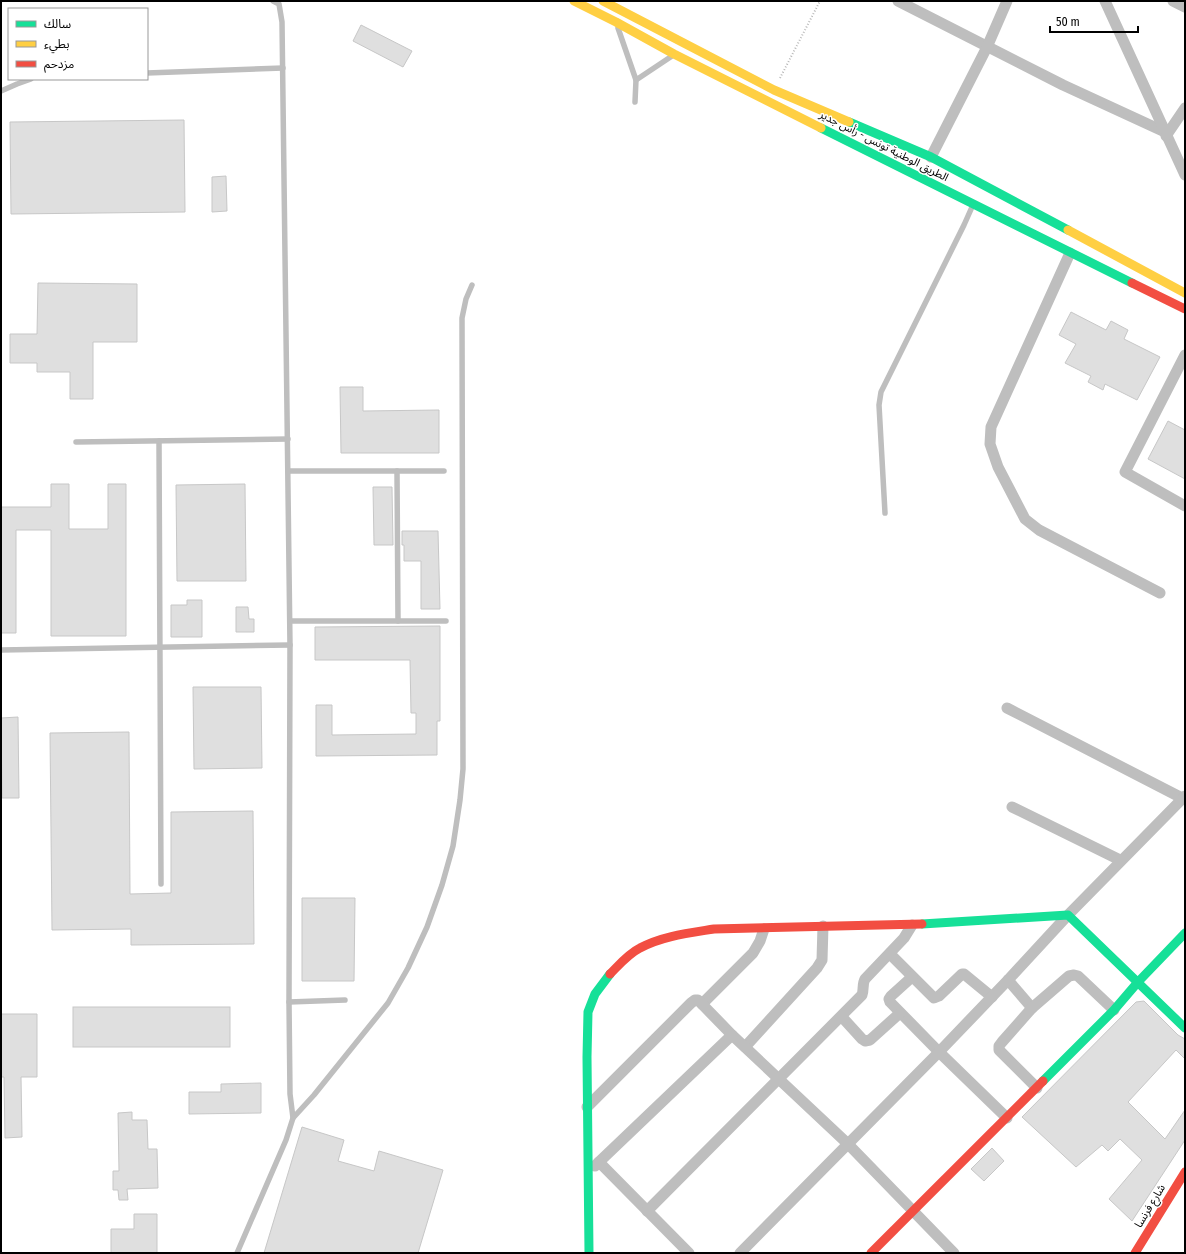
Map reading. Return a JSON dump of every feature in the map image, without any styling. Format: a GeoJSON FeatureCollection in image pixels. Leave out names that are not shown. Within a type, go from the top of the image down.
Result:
{"type":"FeatureCollection","features":[{"type":"Feature","properties":{"kind":"street","name":"الطريق الوطنية تونس - رأس جدير"},"geometry":{"type":"LineString","coordinates":[[574,1],[674,54],[972,205],[1185,309]]}},
{"type":"Feature","properties":{"kind":"street","name":"الطريق الوطنية تونس - رأس جدير"},"geometry":{"type":"LineString","coordinates":[[602,1],[774,90],[930,158],[1185,293]]}},
{"type":"Feature","properties":{"kind":"street"},"geometry":{"type":"LineString","coordinates":[[898,1],[1063,85],[1165,134]]}},
{"type":"Feature","properties":{"kind":"street"},"geometry":{"type":"LineString","coordinates":[[930,158],[987,47],[1007,1]]}},
{"type":"Feature","properties":{"kind":"street"},"geometry":{"type":"LineString","coordinates":[[1105,1],[1185,175]]}},
{"type":"Feature","properties":{"kind":"street"},"geometry":{"type":"LineString","coordinates":[[1173,1],[1185,7]]}},
{"type":"Feature","properties":{"kind":"street"},"geometry":{"type":"LineString","coordinates":[[1165,134],[1185,108]]}},
{"type":"Feature","properties":{"kind":"street"},"geometry":{"type":"LineString","coordinates":[[1070,254],[991,427],[990,444],[998,467],[1025,519],[1039,530],[1160,593]]}},
{"type":"Feature","properties":{"kind":"street"},"geometry":{"type":"LineString","coordinates":[[1185,355],[1125,472],[1185,506]]}},
{"type":"Feature","properties":{"kind":"street"},"geometry":{"type":"LineString","coordinates":[[740,1253],[939,1052],[1120,860],[1184,797],[1007,708]]}},
{"type":"Feature","properties":{"kind":"street"},"geometry":{"type":"LineString","coordinates":[[1012,807],[1120,860]]}},
{"type":"Feature","properties":{"kind":"street"},"geometry":{"type":"LineString","coordinates":[[589,1253],[587,1107],[588,1012],[595,994],[608,976],[639,948],[663,939],[687,933],[714,929],[912,925],[1068,915],[1185,1028]]}},
{"type":"Feature","properties":{"kind":"street"},"geometry":{"type":"LineString","coordinates":[[647,1211],[842,1017],[862,995],[864,991],[865,979],[904,938],[912,925]]}},
{"type":"Feature","properties":{"kind":"street"},"geometry":{"type":"LineString","coordinates":[[745,1047],[817,968],[822,960],[823,926]]}},
{"type":"Feature","properties":{"kind":"street"},"geometry":{"type":"LineString","coordinates":[[702,1004],[753,953],[760,941],[764,929]]}},
{"type":"Feature","properties":{"kind":"street"},"geometry":{"type":"LineString","coordinates":[[871,1253],[1114,1010],[1138,982],[1185,933]]}},
{"type":"Feature","properties":{"kind":"street"},"geometry":{"type":"LineString","coordinates":[[890,954],[934,998],[939,996],[962,974],[964,974],[992,997]]}},
{"type":"Feature","properties":{"kind":"street"},"geometry":{"type":"LineString","coordinates":[[1037,1088],[999,1050],[999,1046],[1002,1042],[1032,1008],[1069,976],[1074,975],[1078,976],[1114,1010]]}},
{"type":"Feature","properties":{"kind":"street"},"geometry":{"type":"LineString","coordinates":[[912,977],[889,999],[900,1013],[1007,1118]]}},
{"type":"Feature","properties":{"kind":"street"},"geometry":{"type":"LineString","coordinates":[[1008,980],[1032,1008]]}},
{"type":"Feature","properties":{"kind":"street"},"geometry":{"type":"LineString","coordinates":[[587,1107],[691,1003],[698,1000],[732,1035],[848,1144],[954,1253]]}},
{"type":"Feature","properties":{"kind":"street"},"geometry":{"type":"LineString","coordinates":[[842,1017],[865,1041],[870,1040],[900,1013]]}},
{"type":"Feature","properties":{"kind":"street"},"geometry":{"type":"LineString","coordinates":[[589,1171],[732,1035]]}},
{"type":"Feature","properties":{"kind":"street"},"geometry":{"type":"LineString","coordinates":[[599,1162],[689,1253]]}},
{"type":"Feature","properties":{"kind":"street","name":"شارع فرنسا"},"geometry":{"type":"LineString","coordinates":[[1137,1252],[1185,1172]]}},
{"type":"Feature","properties":{"kind":"lane"},"geometry":{"type":"LineString","coordinates":[[237,1253],[286,1140],[292,1118],[290,1094],[289,1002],[290,622],[283,68],[282,22],[279,4],[272,1]]}},
{"type":"Feature","properties":{"kind":"lane"},"geometry":{"type":"LineString","coordinates":[[616,22],[636,80],[635,102]]}},
{"type":"Feature","properties":{"kind":"lane"},"geometry":{"type":"LineString","coordinates":[[636,80],[674,54]]}},
{"type":"Feature","properties":{"kind":"lane"},"geometry":{"type":"LineString","coordinates":[[148,73],[283,68]]}},
{"type":"Feature","properties":{"kind":"lane"},"geometry":{"type":"LineString","coordinates":[[1,91],[28,80]]}},
{"type":"Feature","properties":{"kind":"lane"},"geometry":{"type":"LineString","coordinates":[[885,513],[879,404],[881,392],[964,225],[972,205]]}},
{"type":"Feature","properties":{"kind":"lane"},"geometry":{"type":"LineString","coordinates":[[292,1118],[314,1095],[388,1003],[408,968],[427,927],[442,885],[453,846],[463,770],[462,318],[466,299],[472,285]]}},
{"type":"Feature","properties":{"kind":"lane"},"geometry":{"type":"LineString","coordinates":[[76,442],[288,439]]}},
{"type":"Feature","properties":{"kind":"lane"},"geometry":{"type":"LineString","coordinates":[[159,441],[161,884]]}},
{"type":"Feature","properties":{"kind":"lane"},"geometry":{"type":"LineString","coordinates":[[288,471],[444,471]]}},
{"type":"Feature","properties":{"kind":"lane"},"geometry":{"type":"LineString","coordinates":[[397,471],[398,621]]}},
{"type":"Feature","properties":{"kind":"lane"},"geometry":{"type":"LineString","coordinates":[[290,622],[446,621]]}},
{"type":"Feature","properties":{"kind":"lane"},"geometry":{"type":"LineString","coordinates":[[1,650],[290,645]]}},
{"type":"Feature","properties":{"kind":"lane"},"geometry":{"type":"LineString","coordinates":[[289,1002],[345,1000]]}},
{"type":"Feature","properties":{"kind":"path"},"geometry":{"type":"LineString","coordinates":[[774,90],[820,1]]}},
{"type":"Feature","properties":{"kind":"building"},"geometry":{"type":"Polygon","coordinates":[[[361,25],[412,51],[403,67],[353,41],[361,25]]]}},
{"type":"Feature","properties":{"kind":"building"},"geometry":{"type":"Polygon","coordinates":[[[184,120],[185,212],[11,214],[10,122],[184,120]]]}},
{"type":"Feature","properties":{"kind":"building"},"geometry":{"type":"Polygon","coordinates":[[[226,176],[227,211],[212,212],[212,177],[226,176]]]}},
{"type":"Feature","properties":{"kind":"building"},"geometry":{"type":"Polygon","coordinates":[[[38,283],[137,284],[137,342],[93,342],[93,399],[70,399],[70,372],[37,372],[37,363],[10,363],[10,334],[37,334],[38,283]]]}},
{"type":"Feature","properties":{"kind":"building"},"geometry":{"type":"Polygon","coordinates":[[[1071,312],[1106,330],[1111,321],[1128,330],[1124,339],[1160,357],[1137,400],[1105,384],[1103,390],[1088,382],[1091,376],[1065,363],[1076,344],[1059,335],[1071,312]]]}},
{"type":"Feature","properties":{"kind":"building"},"geometry":{"type":"Polygon","coordinates":[[[340,387],[363,387],[363,411],[439,410],[439,453],[341,453],[340,387]]]}},
{"type":"Feature","properties":{"kind":"building"},"geometry":{"type":"Polygon","coordinates":[[[1168,421],[1185,430],[1185,479],[1148,459],[1168,421]]]}},
{"type":"Feature","properties":{"kind":"building"},"geometry":{"type":"Polygon","coordinates":[[[51,484],[69,484],[69,529],[108,529],[108,484],[126,484],[126,636],[51,636],[51,530],[16,530],[16,633],[1,633],[1,507],[51,507],[51,484]]]}},
{"type":"Feature","properties":{"kind":"building"},"geometry":{"type":"Polygon","coordinates":[[[245,484],[246,581],[177,581],[176,485],[245,484]]]}},
{"type":"Feature","properties":{"kind":"building"},"geometry":{"type":"Polygon","coordinates":[[[373,487],[392,487],[393,545],[374,545],[373,487]]]}},
{"type":"Feature","properties":{"kind":"building"},"geometry":{"type":"Polygon","coordinates":[[[402,531],[438,531],[440,609],[421,609],[421,561],[404,561],[402,531]]]}},
{"type":"Feature","properties":{"kind":"building"},"geometry":{"type":"Polygon","coordinates":[[[187,600],[202,600],[202,637],[171,637],[171,605],[187,605],[187,600]]]}},
{"type":"Feature","properties":{"kind":"building"},"geometry":{"type":"Polygon","coordinates":[[[236,607],[248,607],[249,619],[254,619],[254,632],[236,632],[236,607]]]}},
{"type":"Feature","properties":{"kind":"building"},"geometry":{"type":"Polygon","coordinates":[[[440,626],[440,721],[437,721],[437,755],[316,756],[316,705],[332,705],[332,735],[416,734],[416,713],[411,713],[410,660],[315,660],[315,627],[440,626]]]}},
{"type":"Feature","properties":{"kind":"building"},"geometry":{"type":"Polygon","coordinates":[[[193,687],[261,687],[262,768],[194,769],[193,687]]]}},
{"type":"Feature","properties":{"kind":"building"},"geometry":{"type":"Polygon","coordinates":[[[18,717],[19,798],[2,798],[1,718],[18,717]]]}},
{"type":"Feature","properties":{"kind":"building"},"geometry":{"type":"Polygon","coordinates":[[[129,732],[130,894],[171,893],[171,812],[253,811],[254,944],[131,945],[131,929],[52,930],[50,733],[129,732]]]}},
{"type":"Feature","properties":{"kind":"building"},"geometry":{"type":"Polygon","coordinates":[[[302,898],[355,898],[354,981],[302,981],[302,898]]]}},
{"type":"Feature","properties":{"kind":"building"},"geometry":{"type":"Polygon","coordinates":[[[1144,1001],[1178,1035],[1185,1039],[1185,1059],[1176,1050],[1128,1102],[1165,1139],[1185,1110],[1185,1140],[1132,1221],[1109,1199],[1142,1160],[1120,1139],[1108,1151],[1102,1145],[1076,1167],[1022,1117],[1136,1002],[1144,1001]]]}},
{"type":"Feature","properties":{"kind":"building"},"geometry":{"type":"Polygon","coordinates":[[[73,1007],[230,1007],[230,1047],[73,1047],[73,1007]]]}},
{"type":"Feature","properties":{"kind":"building"},"geometry":{"type":"Polygon","coordinates":[[[1,1014],[37,1014],[37,1077],[21,1077],[22,1137],[5,1138],[4,1077],[1,1077],[1,1014]]]}},
{"type":"Feature","properties":{"kind":"building"},"geometry":{"type":"Polygon","coordinates":[[[261,1083],[261,1113],[189,1114],[189,1092],[221,1092],[221,1084],[261,1083]]]}},
{"type":"Feature","properties":{"kind":"building"},"geometry":{"type":"Polygon","coordinates":[[[132,1112],[132,1120],[147,1120],[148,1149],[157,1149],[158,1188],[127,1189],[128,1200],[119,1200],[118,1190],[113,1190],[113,1171],[119,1171],[118,1113],[132,1112]]]}},
{"type":"Feature","properties":{"kind":"building"},"geometry":{"type":"Polygon","coordinates":[[[302,1127],[344,1140],[338,1161],[374,1171],[379,1151],[443,1170],[418,1253],[264,1253],[302,1127]]]}},
{"type":"Feature","properties":{"kind":"building"},"geometry":{"type":"Polygon","coordinates":[[[992,1148],[1004,1161],[984,1181],[971,1169],[992,1148]]]}},
{"type":"Feature","properties":{"kind":"building"},"geometry":{"type":"Polygon","coordinates":[[[134,1214],[157,1214],[157,1253],[111,1253],[111,1229],[134,1229],[134,1214]]]}},
{"type":"Feature","properties":{"kind":"traffic: fast"},"geometry":{"type":"LineString","coordinates":[[849,122],[931,157],[1068,230]]}},
{"type":"Feature","properties":{"kind":"traffic: fast"},"geometry":{"type":"LineString","coordinates":[[821,128],[1132,283]]}},
{"type":"Feature","properties":{"kind":"traffic: fast"},"geometry":{"type":"LineString","coordinates":[[922,924],[1068,915],[1185,1028]]}},
{"type":"Feature","properties":{"kind":"traffic: fast"},"geometry":{"type":"LineString","coordinates":[[1043,1081],[1114,1010],[1138,982],[1185,933]]}},
{"type":"Feature","properties":{"kind":"traffic: fast"},"geometry":{"type":"LineString","coordinates":[[589,1253],[588,1012],[595,994],[610,974]]}},
{"type":"Feature","properties":{"kind":"traffic: slow"},"geometry":{"type":"LineString","coordinates":[[574,1],[674,54],[821,128]]}},
{"type":"Feature","properties":{"kind":"traffic: slow"},"geometry":{"type":"LineString","coordinates":[[603,1],[774,90],[849,122]]}},
{"type":"Feature","properties":{"kind":"traffic: slow"},"geometry":{"type":"LineString","coordinates":[[1068,230],[1185,293]]}},
{"type":"Feature","properties":{"kind":"traffic: jam"},"geometry":{"type":"LineString","coordinates":[[1132,283],[1185,309]]}},
{"type":"Feature","properties":{"kind":"traffic: jam"},"geometry":{"type":"LineString","coordinates":[[610,974],[628,956],[648,944],[666,938],[695,932],[714,929],[922,924]]}},
{"type":"Feature","properties":{"kind":"traffic: jam"},"geometry":{"type":"LineString","coordinates":[[871,1253],[1043,1081]]}},
{"type":"Feature","properties":{"kind":"traffic: jam"},"geometry":{"type":"LineString","coordinates":[[1135,1253],[1185,1172]]}}]}
